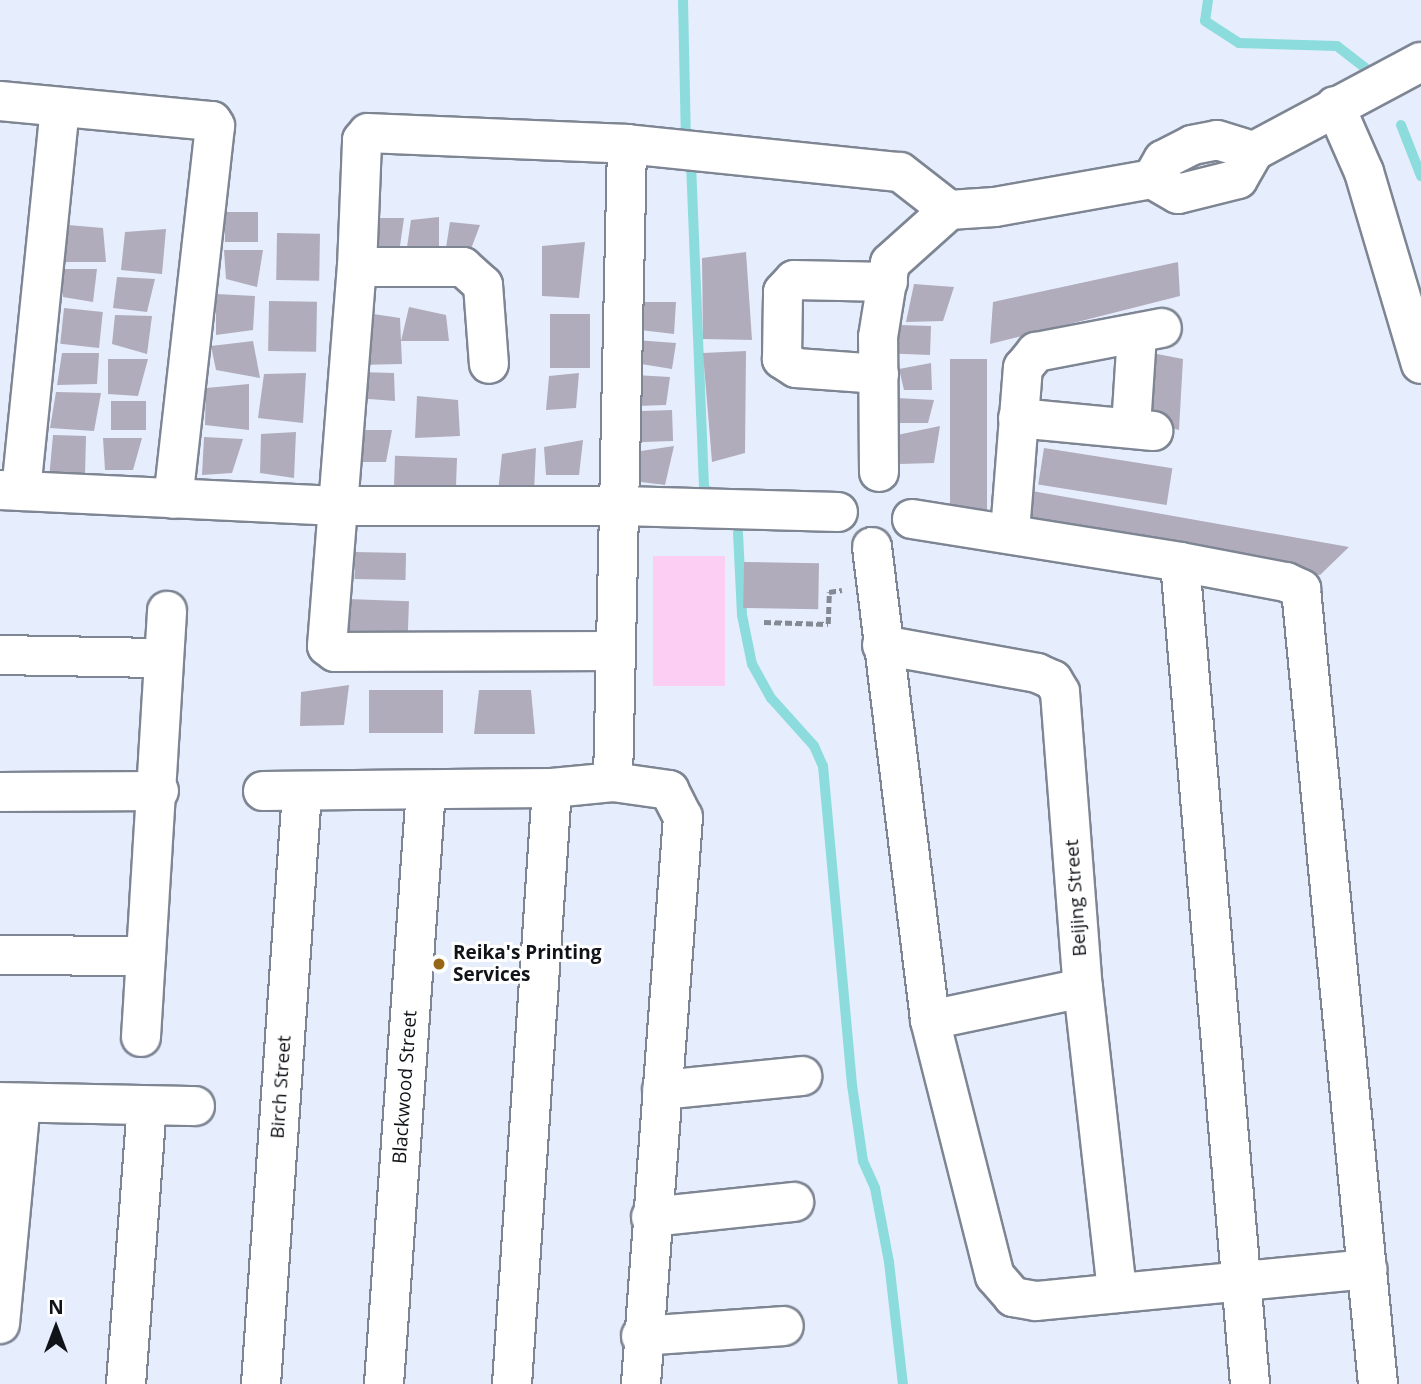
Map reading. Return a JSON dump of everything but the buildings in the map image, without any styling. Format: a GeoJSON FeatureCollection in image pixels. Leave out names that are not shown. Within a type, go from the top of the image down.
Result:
{"type":"FeatureCollection","features":[{"type":"Feature","properties":{"kind":"street"},"geometry":{"type":"LineString","coordinates":[[879,472],[878,337],[890,263],[949,210],[995,207],[1152,179],[1163,160],[1192,145],[1217,141],[1254,151],[1421,62]]}},
{"type":"Feature","properties":{"kind":"street"},"geometry":{"type":"LineString","coordinates":[[0,101],[212,121],[215,126],[173,499]]}},
{"type":"Feature","properties":{"kind":"street"},"geometry":{"type":"LineString","coordinates":[[1335,106],[1364,172],[1421,365]]}},
{"type":"Feature","properties":{"kind":"street"},"geometry":{"type":"LineString","coordinates":[[60,107],[10,490],[338,506],[622,506],[838,512]]}},
{"type":"Feature","properties":{"kind":"street"},"geometry":{"type":"LineString","coordinates":[[614,651],[329,650],[357,267],[362,141],[368,132],[627,144],[900,172],[949,210]]}},
{"type":"Feature","properties":{"kind":"street"},"geometry":{"type":"LineString","coordinates":[[613,782],[614,651],[622,506],[627,144]]}},
{"type":"Feature","properties":{"kind":"street"},"geometry":{"type":"LineString","coordinates":[[357,267],[463,267],[482,285],[489,364]]}},
{"type":"Feature","properties":{"kind":"street"},"geometry":{"type":"LineString","coordinates":[[879,374],[796,368],[782,359],[783,292],[794,280],[888,282]]}},
{"type":"Feature","properties":{"kind":"street"},"geometry":{"type":"LineString","coordinates":[[1010,532],[1018,418],[1023,368],[1036,352],[1149,331],[1142,429],[1018,418]]}},
{"type":"Feature","properties":{"kind":"street"},"geometry":{"type":"LineString","coordinates":[[879,472],[899,480],[912,498],[912,519],[897,541],[872,547],[848,536],[838,512],[843,491],[858,476],[879,472]]}},
{"type":"Feature","properties":{"kind":"street"},"geometry":{"type":"LineString","coordinates":[[912,519],[1010,532],[1180,562],[1286,582],[1300,589],[1306,606],[1378,1384]]}},
{"type":"Feature","properties":{"kind":"street"},"geometry":{"type":"LineString","coordinates":[[872,547],[881,646],[930,1020],[995,1276],[1013,1297],[1036,1301],[1367,1269]]}},
{"type":"Feature","properties":{"kind":"street"},"geometry":{"type":"LineString","coordinates":[[1180,562],[1250,1384]]}},
{"type":"Feature","properties":{"kind":"street"},"geometry":{"type":"LineString","coordinates":[[141,1037],[159,791],[162,658],[167,611]]}},
{"type":"Feature","properties":{"kind":"street","name":"Beijing Street"},"geometry":{"type":"LineString","coordinates":[[881,646],[1053,680],[1060,692],[1083,988],[1117,1293]]}},
{"type":"Feature","properties":{"kind":"street"},"geometry":{"type":"LineString","coordinates":[[0,655],[162,658]]}},
{"type":"Feature","properties":{"kind":"street"},"geometry":{"type":"LineString","coordinates":[[263,791],[552,788],[613,782],[669,790],[683,817],[641,1336],[641,1384]]}},
{"type":"Feature","properties":{"kind":"street"},"geometry":{"type":"LineString","coordinates":[[512,1384],[552,788]]}},
{"type":"Feature","properties":{"kind":"street","name":"Blackwood Street"},"geometry":{"type":"LineString","coordinates":[[384,1384],[426,790]]}},
{"type":"Feature","properties":{"kind":"street"},"geometry":{"type":"LineString","coordinates":[[0,792],[159,791]]}},
{"type":"Feature","properties":{"kind":"street","name":"Birch Street"},"geometry":{"type":"LineString","coordinates":[[261,1384],[302,791]]}},
{"type":"Feature","properties":{"kind":"street"},"geometry":{"type":"LineString","coordinates":[[0,955],[146,956]]}},
{"type":"Feature","properties":{"kind":"street"},"geometry":{"type":"LineString","coordinates":[[930,1020],[1083,988]]}},
{"type":"Feature","properties":{"kind":"street"},"geometry":{"type":"LineString","coordinates":[[662,1090],[802,1076]]}},
{"type":"Feature","properties":{"kind":"street"},"geometry":{"type":"LineString","coordinates":[[0,1324],[10,1102],[194,1106]]}},
{"type":"Feature","properties":{"kind":"street"},"geometry":{"type":"LineString","coordinates":[[126,1384],[147,1105]]}},
{"type":"Feature","properties":{"kind":"street"},"geometry":{"type":"LineString","coordinates":[[651,1217],[794,1202]]}},
{"type":"Feature","properties":{"kind":"street"},"geometry":{"type":"LineString","coordinates":[[641,1336],[784,1326]]}},
{"type":"Feature","properties":{"kind":"path"},"geometry":{"type":"LineString","coordinates":[[764,622],[828,624],[829,592],[874,587]]}},
{"type":"Feature","properties":{"kind":"shaded area"},"geometry":{"type":"Polygon","coordinates":[[[653,556],[725,556],[725,686],[653,686],[653,556]]]}},
{"type":"Feature","properties":{"kind":"waterway"},"geometry":{"type":"LineString","coordinates":[[683,0],[686,138]]}},
{"type":"Feature","properties":{"kind":"waterway"},"geometry":{"type":"LineString","coordinates":[[1208,0],[1205,21],[1239,43],[1337,46],[1373,74]]}},
{"type":"Feature","properties":{"kind":"waterway"},"geometry":{"type":"LineString","coordinates":[[1401,125],[1421,176]]}},
{"type":"Feature","properties":{"kind":"waterway"},"geometry":{"type":"LineString","coordinates":[[691,163],[704,489],[715,494]]}},
{"type":"Feature","properties":{"kind":"waterway"},"geometry":{"type":"LineString","coordinates":[[738,533],[742,615],[752,664],[771,698],[814,746],[823,766],[852,1085],[863,1161],[875,1188],[889,1262],[903,1384]]}},
{"type":"Feature","properties":{"kind":"place","name":"Reika's Printing Services"},"geometry":{"type":"Point","coordinates":[439,964]}}]}
